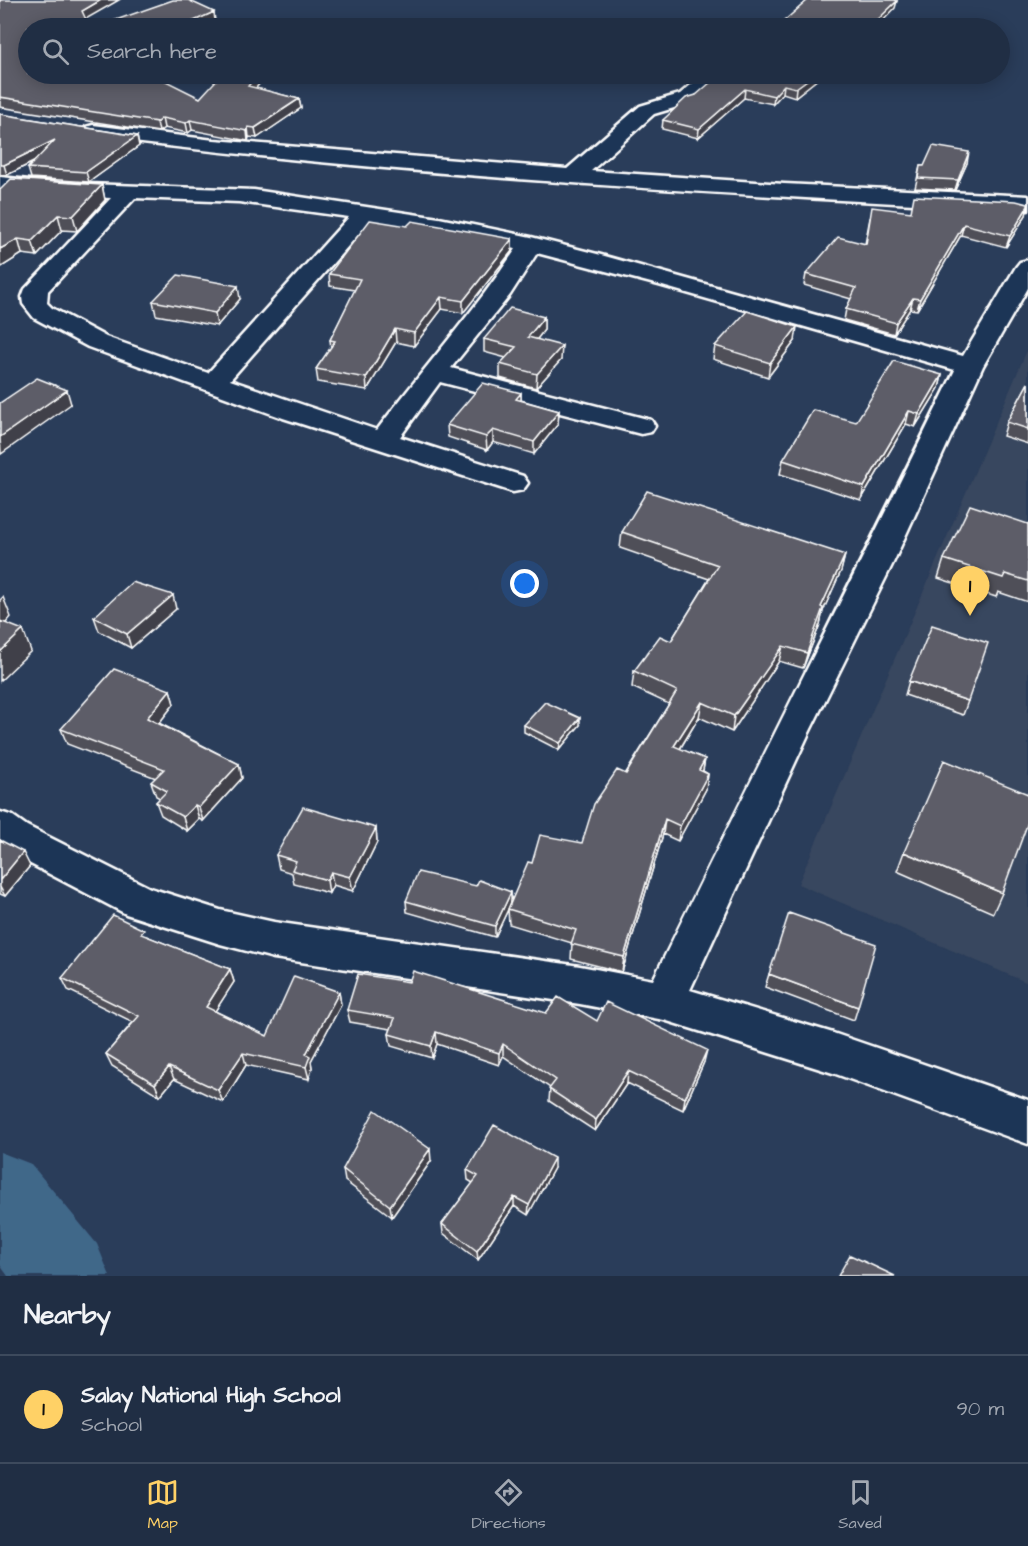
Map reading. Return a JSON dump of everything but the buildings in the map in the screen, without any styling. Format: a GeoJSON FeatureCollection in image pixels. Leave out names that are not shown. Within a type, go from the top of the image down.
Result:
{"type":"FeatureCollection","features":[{"type":"Feature","properties":{"kind":"street"},"geometry":{"type":"LineString","coordinates":[[573,175],[647,110],[687,98],[704,84]]}},
{"type":"Feature","properties":{"kind":"street"},"geometry":{"type":"LineString","coordinates":[[74,127],[214,146],[573,175],[784,191],[1028,203]]}},
{"type":"Feature","properties":{"kind":"street"},"geometry":{"type":"LineString","coordinates":[[0,184],[128,193],[239,195],[365,213],[531,244],[970,366]]}},
{"type":"Feature","properties":{"kind":"street"},"geometry":{"type":"LineString","coordinates":[[128,193],[37,289],[34,297],[35,304],[43,313],[97,342],[383,441],[513,483]]}},
{"type":"Feature","properties":{"kind":"street"},"geometry":{"type":"LineString","coordinates":[[213,383],[365,213]]}},
{"type":"Feature","properties":{"kind":"street"},"geometry":{"type":"LineString","coordinates":[[383,441],[434,372],[501,290],[531,244]]}},
{"type":"Feature","properties":{"kind":"street"},"geometry":{"type":"LineString","coordinates":[[664,1001],[790,735],[877,563],[970,366],[1028,267]]}},
{"type":"Feature","properties":{"kind":"street"},"geometry":{"type":"LineString","coordinates":[[434,372],[641,426]]}},
{"type":"Feature","properties":{"kind":"street"},"geometry":{"type":"LineString","coordinates":[[0,827],[14,837],[140,902],[220,927],[274,940],[580,985],[664,1001],[833,1053],[1028,1122]]}},
{"type":"Feature","properties":{"kind":"shaded area"},"geometry":{"type":"Polygon","coordinates":[[[1028,348],[1028,983],[798,884],[1028,348]]]}},
{"type":"Feature","properties":{"kind":"waterway"},"geometry":{"type":"LineString","coordinates":[[0,1195],[65,1276]]}},
{"type":"Feature","properties":{"kind":"place","name":"Salay National High School"},"geometry":{"type":"Point","coordinates":[970,616]}}]}
